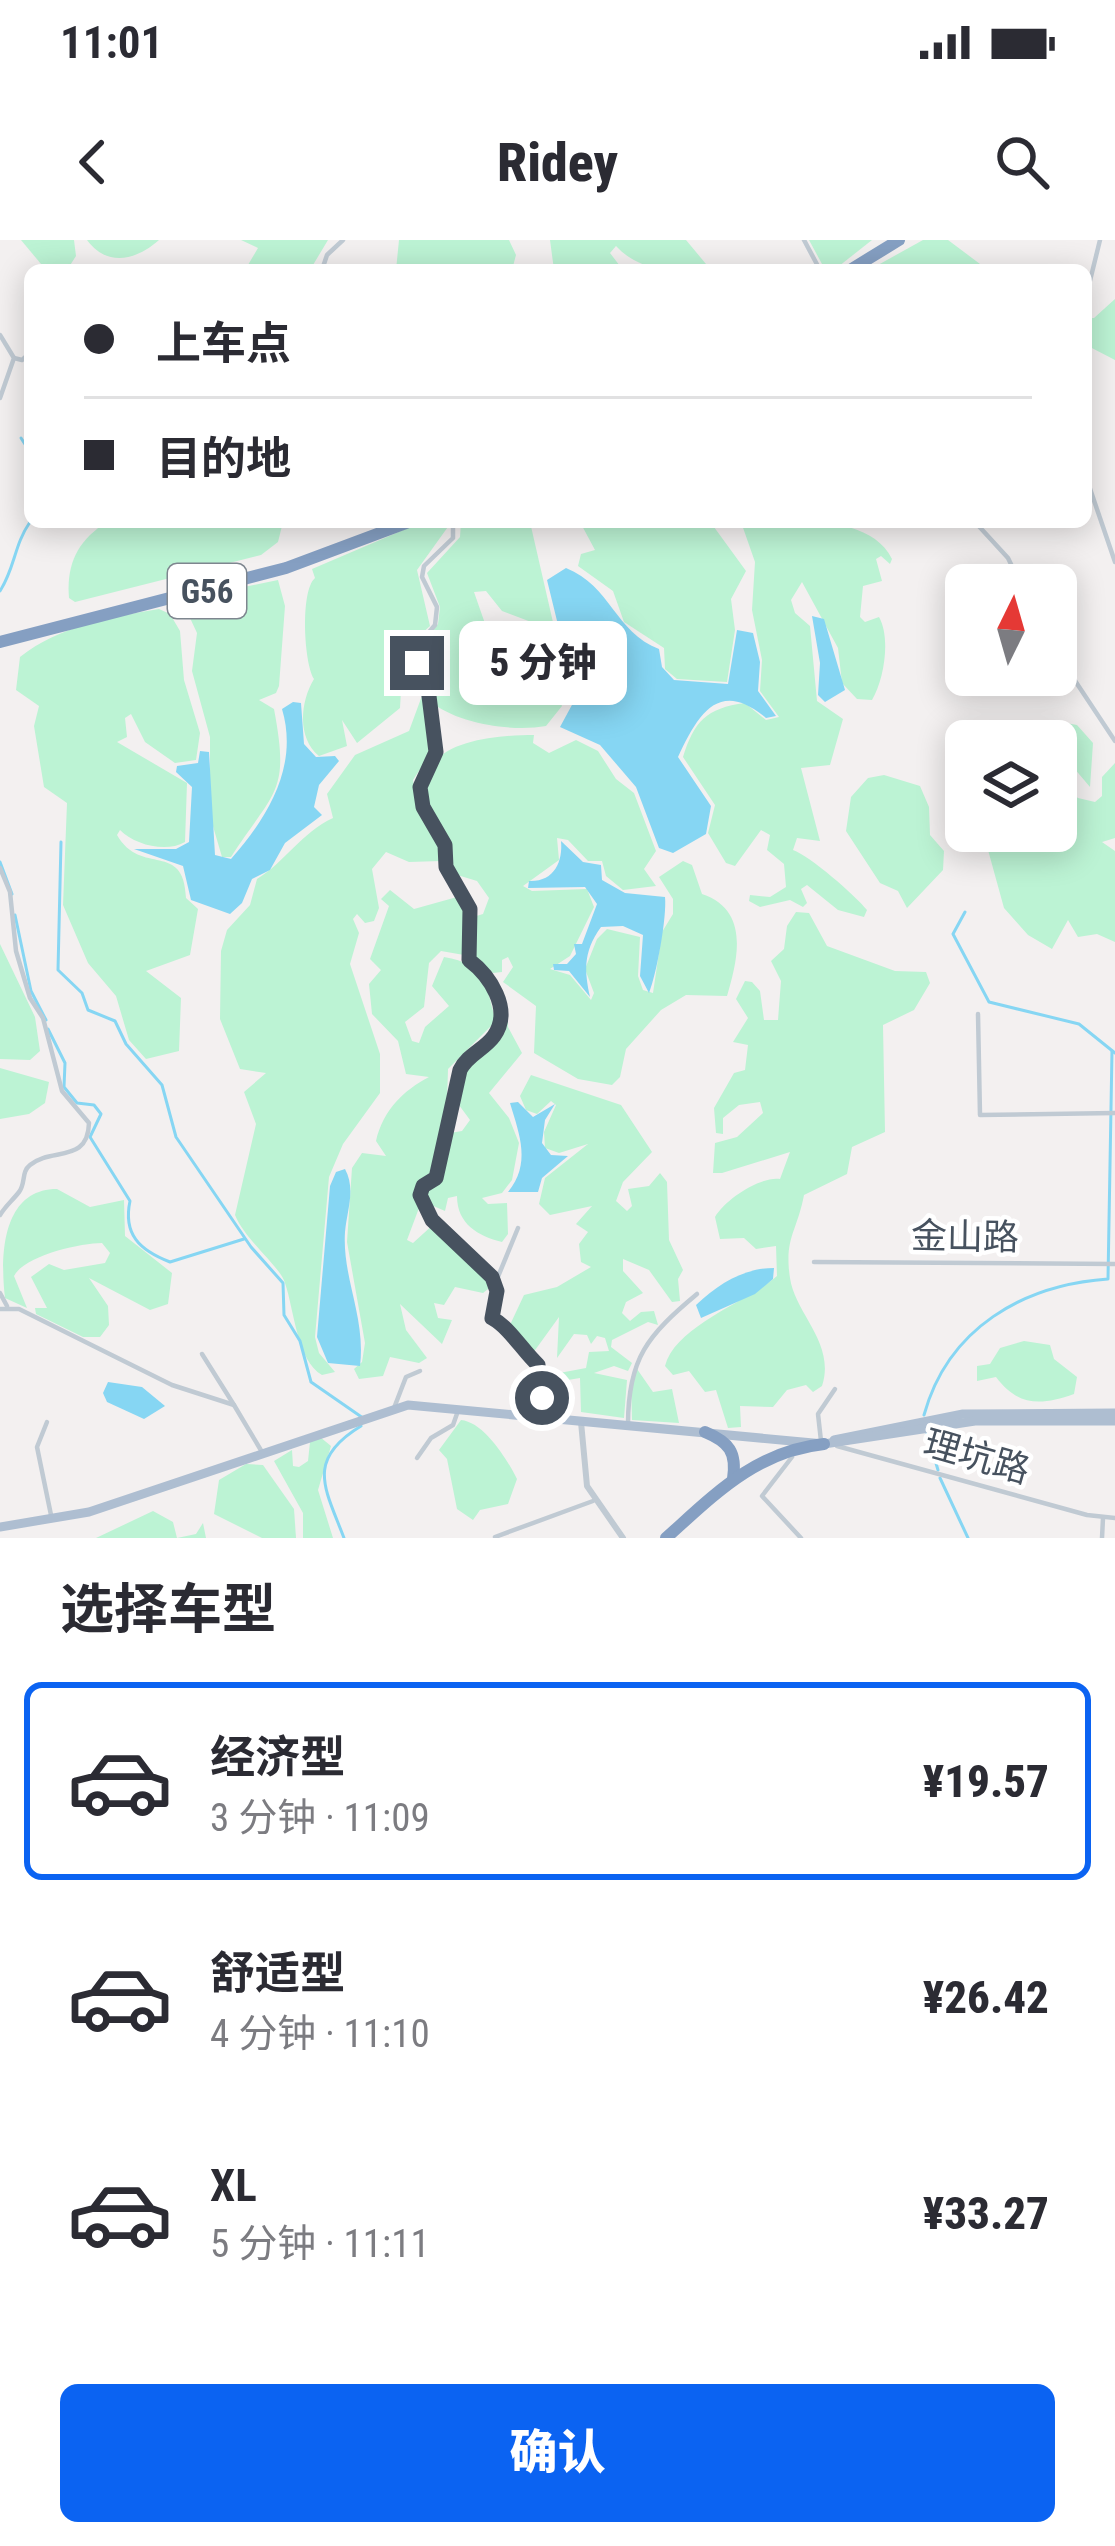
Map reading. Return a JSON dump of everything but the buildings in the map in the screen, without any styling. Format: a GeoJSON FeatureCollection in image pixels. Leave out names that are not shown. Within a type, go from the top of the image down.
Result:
{"type":"FeatureCollection","features":[{"type":"Feature","properties":{"kind":"highway"},"geometry":{"type":"LineString","coordinates":[[860,264],[899,240]]}},
{"type":"Feature","properties":{"kind":"highway"},"geometry":{"type":"LineString","coordinates":[[870,264],[909,240]]}},
{"type":"Feature","properties":{"kind":"highway","name":"G56"},"geometry":{"type":"LineString","coordinates":[[0,639],[226,580],[378,528]]}},
{"type":"Feature","properties":{"kind":"highway","name":"G56"},"geometry":{"type":"LineString","coordinates":[[0,639],[286,568],[393,528]]}},
{"type":"Feature","properties":{"kind":"highway"},"geometry":{"type":"LineString","coordinates":[[705,1432],[729,1446],[735,1460],[733,1479]]}},
{"type":"Feature","properties":{"kind":"highway"},"geometry":{"type":"LineString","coordinates":[[669,1538],[733,1479],[792,1448],[824,1444]]}},
{"type":"Feature","properties":{"kind":"highway"},"geometry":{"type":"LineString","coordinates":[[669,1538],[737,1483],[792,1448]]}},
{"type":"Feature","properties":{"kind":"main road"},"geometry":{"type":"LineString","coordinates":[[0,1527],[52,1520],[394,1408],[581,1418],[792,1448]]}},
{"type":"Feature","properties":{"kind":"main road"},"geometry":{"type":"LineString","coordinates":[[824,1444],[924,1425],[1115,1417]]}},
{"type":"Feature","properties":{"kind":"street"},"geometry":{"type":"LineString","coordinates":[[324,264],[343,240]]}},
{"type":"Feature","properties":{"kind":"street"},"geometry":{"type":"LineString","coordinates":[[1092,273],[1100,240]]}},
{"type":"Feature","properties":{"kind":"street"},"geometry":{"type":"LineString","coordinates":[[0,335],[14,358],[24,359]]}},
{"type":"Feature","properties":{"kind":"street"},"geometry":{"type":"LineString","coordinates":[[0,398],[14,358]]}},
{"type":"Feature","properties":{"kind":"street"},"geometry":{"type":"LineString","coordinates":[[1092,495],[1115,562]]}},
{"type":"Feature","properties":{"kind":"street"},"geometry":{"type":"LineString","coordinates":[[453,528],[453,538],[424,566],[422,577],[436,608],[435,625],[415,650],[428,688],[436,752],[420,787],[423,807],[445,845],[446,867],[470,909],[469,960],[493,980],[500,1017],[495,1035],[466,1058],[460,1070],[436,1178],[423,1186],[420,1195],[432,1220],[495,1284]]}},
{"type":"Feature","properties":{"kind":"street"},"geometry":{"type":"LineString","coordinates":[[980,528],[1011,564]]}},
{"type":"Feature","properties":{"kind":"street"},"geometry":{"type":"LineString","coordinates":[[1077,684],[1115,741]]}},
{"type":"Feature","properties":{"kind":"street"},"geometry":{"type":"LineString","coordinates":[[0,868],[10,892],[16,951],[30,998],[43,1018],[62,1091],[88,1123],[88,1134],[68,1155],[32,1162],[18,1194],[0,1215]]}},
{"type":"Feature","properties":{"kind":"street"},"geometry":{"type":"LineString","coordinates":[[978,1014],[980,1115],[1115,1113]]}},
{"type":"Feature","properties":{"kind":"street"},"geometry":{"type":"LineString","coordinates":[[518,1228],[495,1284],[492,1318],[507,1327],[515,1345],[538,1365],[538,1391],[558,1417]]}},
{"type":"Feature","properties":{"kind":"street","name":"金山路"},"geometry":{"type":"LineString","coordinates":[[814,1262],[1112,1264]]}},
{"type":"Feature","properties":{"kind":"street"},"geometry":{"type":"LineString","coordinates":[[0,1293],[3,1307],[172,1385],[234,1405]]}},
{"type":"Feature","properties":{"kind":"street"},"geometry":{"type":"LineString","coordinates":[[628,1424],[629,1380],[637,1359],[660,1327],[697,1294]]}},
{"type":"Feature","properties":{"kind":"street"},"geometry":{"type":"LineString","coordinates":[[202,1354],[262,1452]]}},
{"type":"Feature","properties":{"kind":"street"},"geometry":{"type":"LineString","coordinates":[[394,1408],[406,1377],[420,1371]]}},
{"type":"Feature","properties":{"kind":"street"},"geometry":{"type":"LineString","coordinates":[[824,1444],[816,1435],[816,1422],[836,1389]]}},
{"type":"Feature","properties":{"kind":"street"},"geometry":{"type":"LineString","coordinates":[[417,1458],[428,1441],[453,1426],[459,1408]]}},
{"type":"Feature","properties":{"kind":"street"},"geometry":{"type":"LineString","coordinates":[[581,1418],[582,1464],[593,1501],[622,1538]]}},
{"type":"Feature","properties":{"kind":"street"},"geometry":{"type":"LineString","coordinates":[[47,1421],[37,1448],[52,1520]]}},
{"type":"Feature","properties":{"kind":"street","name":"理坑路"},"geometry":{"type":"LineString","coordinates":[[824,1444],[1115,1518]]}},
{"type":"Feature","properties":{"kind":"street"},"geometry":{"type":"LineString","coordinates":[[792,1448],[762,1496],[802,1538]]}},
{"type":"Feature","properties":{"kind":"street"},"geometry":{"type":"LineString","coordinates":[[495,1537],[593,1501]]}},
{"type":"Feature","properties":{"kind":"street"},"geometry":{"type":"LineString","coordinates":[[1102,1518],[1102,1538]]}},
{"type":"Feature","properties":{"kind":"green space"},"geometry":{"type":"Polygon","coordinates":[[[21,240],[74,240],[76,256],[71,264],[41,264],[21,240]]]}},
{"type":"Feature","properties":{"kind":"green space"},"geometry":{"type":"Polygon","coordinates":[[[87,240],[159,240],[122,258],[103,254],[87,240]]]}},
{"type":"Feature","properties":{"kind":"green space"},"geometry":{"type":"Polygon","coordinates":[[[241,240],[328,240],[314,264],[249,264],[258,248],[241,240]]]}},
{"type":"Feature","properties":{"kind":"green space"},"geometry":{"type":"Polygon","coordinates":[[[399,240],[509,240],[516,255],[514,264],[397,264],[399,240]]]}},
{"type":"Feature","properties":{"kind":"green space"},"geometry":{"type":"Polygon","coordinates":[[[550,240],[686,240],[706,264],[642,264],[616,246],[610,253],[618,264],[553,264],[550,240]]]}},
{"type":"Feature","properties":{"kind":"green space"},"geometry":{"type":"Polygon","coordinates":[[[809,240],[872,240],[842,264],[822,264],[809,240]]]}},
{"type":"Feature","properties":{"kind":"green space"},"geometry":{"type":"Polygon","coordinates":[[[923,240],[948,240],[980,264],[880,264],[923,240]]]}},
{"type":"Feature","properties":{"kind":"green space"},"geometry":{"type":"Polygon","coordinates":[[[1115,299],[1115,360],[1092,348],[1094,318],[1115,299]]]}},
{"type":"Feature","properties":{"kind":"green space"},"geometry":{"type":"Polygon","coordinates":[[[99,528],[282,528],[278,542],[261,555],[75,602],[69,598],[72,564],[88,537],[99,528]]]}},
{"type":"Feature","properties":{"kind":"green space"},"geometry":{"type":"Polygon","coordinates":[[[408,528],[447,528],[417,570],[430,626],[409,645],[413,662],[402,673],[400,708],[357,743],[342,720],[347,746],[319,756],[307,740],[303,719],[314,679],[305,627],[307,597],[315,578],[312,569],[408,528]]]}},
{"type":"Feature","properties":{"kind":"green space"},"geometry":{"type":"Polygon","coordinates":[[[461,528],[531,528],[555,631],[502,611],[486,591],[474,592],[489,635],[532,662],[556,694],[562,706],[546,726],[485,724],[430,701],[433,687],[418,650],[438,624],[440,607],[427,573],[460,537],[461,528]]]}},
{"type":"Feature","properties":{"kind":"green space"},"geometry":{"type":"Polygon","coordinates":[[[583,528],[715,528],[746,571],[731,599],[735,630],[727,682],[677,679],[665,669],[664,648],[624,622],[613,591],[578,566],[581,554],[595,550],[583,528]]]}},
{"type":"Feature","properties":{"kind":"green space"},"geometry":{"type":"Polygon","coordinates":[[[743,528],[849,528],[881,544],[892,559],[890,564],[881,556],[876,559],[882,581],[863,586],[860,617],[865,622],[879,617],[885,636],[883,670],[872,700],[857,699],[842,683],[838,648],[802,582],[791,600],[795,613],[810,626],[817,701],[843,719],[830,765],[801,768],[820,841],[797,838],[793,850],[853,895],[867,910],[864,917],[838,910],[807,885],[801,889],[807,903],[803,907],[790,900],[760,907],[749,901],[750,895],[770,897],[786,887],[784,864],[767,850],[770,835],[761,830],[735,866],[726,863],[708,833],[715,805],[683,757],[697,726],[720,709],[745,703],[766,720],[779,717],[760,691],[762,660],[752,610],[755,562],[743,528]]]}},
{"type":"Feature","properties":{"kind":"green space"},"geometry":{"type":"Polygon","coordinates":[[[278,580],[285,606],[279,686],[276,693],[259,700],[274,709],[279,775],[268,803],[231,857],[222,857],[210,816],[210,737],[192,671],[197,633],[184,605],[200,596],[278,580]]]}},
{"type":"Feature","properties":{"kind":"green space"},"geometry":{"type":"Polygon","coordinates":[[[159,609],[170,614],[180,631],[184,680],[200,733],[196,760],[175,763],[145,742],[131,714],[125,718],[127,737],[117,742],[187,783],[185,842],[160,847],[120,830],[117,835],[138,854],[178,870],[186,898],[198,909],[190,955],[146,971],[181,998],[179,1051],[146,1059],[129,1040],[116,996],[88,963],[63,905],[67,803],[44,787],[34,726],[39,706],[16,690],[20,657],[35,646],[86,624],[159,609]]]}},
{"type":"Feature","properties":{"kind":"green space"},"geometry":{"type":"Polygon","coordinates":[[[423,693],[430,754],[413,780],[418,813],[439,840],[441,861],[409,862],[386,852],[372,869],[379,908],[374,921],[365,923],[357,914],[353,919],[359,933],[350,964],[380,1054],[380,1093],[343,1144],[329,1177],[315,1337],[319,1353],[335,1372],[322,1375],[302,1347],[282,1276],[235,1215],[256,1124],[244,1092],[266,1073],[240,1069],[220,1019],[221,951],[227,930],[250,905],[257,879],[333,818],[327,794],[355,755],[409,731],[423,693]]]}},
{"type":"Feature","properties":{"kind":"green space"},"geometry":{"type":"Polygon","coordinates":[[[1077,725],[1093,743],[1090,787],[1077,772],[1077,725]]]}},
{"type":"Feature","properties":{"kind":"green space"},"geometry":{"type":"Polygon","coordinates":[[[534,735],[533,743],[549,753],[576,740],[598,751],[616,779],[634,793],[656,851],[644,869],[656,886],[623,890],[606,876],[602,861],[588,861],[568,840],[557,838],[559,860],[523,886],[532,891],[587,889],[594,907],[570,956],[550,969],[570,975],[591,1000],[594,993],[585,969],[597,939],[607,929],[640,937],[638,976],[643,990],[653,993],[662,932],[673,914],[673,899],[659,877],[683,861],[692,865],[702,894],[728,911],[737,937],[727,996],[686,995],[661,1010],[626,1049],[620,1077],[612,1085],[578,1079],[534,1053],[536,1006],[503,982],[513,967],[508,957],[502,960],[502,972],[493,973],[470,955],[473,917],[483,914],[489,898],[477,881],[454,874],[446,837],[427,801],[427,777],[446,752],[481,739],[534,735]]]}},
{"type":"Feature","properties":{"kind":"green space"},"geometry":{"type":"Polygon","coordinates":[[[1115,763],[1115,838],[1102,842],[1115,851],[1115,942],[1097,934],[1078,937],[1068,920],[1052,949],[1028,935],[1004,908],[989,852],[1077,852],[1077,797],[1095,802],[1102,796],[1102,777],[1115,763]]]}},
{"type":"Feature","properties":{"kind":"green space"},"geometry":{"type":"Polygon","coordinates":[[[884,775],[920,786],[929,807],[930,835],[944,851],[943,870],[907,908],[898,891],[880,883],[846,831],[851,797],[868,778],[884,775]]]}},
{"type":"Feature","properties":{"kind":"green space"},"geometry":{"type":"Polygon","coordinates":[[[390,890],[414,909],[457,897],[465,904],[464,955],[441,951],[429,963],[424,1007],[405,1022],[412,1041],[419,1043],[425,1027],[449,1006],[432,986],[444,957],[477,972],[496,1021],[448,1069],[440,1148],[419,1187],[419,1208],[407,1240],[413,1243],[435,1223],[493,1285],[483,1293],[455,1287],[444,1305],[434,1303],[438,1318],[452,1320],[442,1344],[400,1304],[406,1330],[427,1358],[419,1363],[390,1357],[383,1376],[359,1379],[354,1369],[362,1362],[365,1343],[347,1242],[352,1168],[362,1153],[386,1156],[376,1141],[384,1120],[403,1095],[429,1077],[406,1074],[398,1041],[372,1014],[369,984],[381,970],[370,959],[389,906],[381,899],[390,890]]]}},
{"type":"Feature","properties":{"kind":"green space"},"geometry":{"type":"Polygon","coordinates":[[[796,912],[809,913],[827,946],[895,971],[926,972],[930,983],[914,1010],[883,1025],[885,1132],[852,1147],[847,1174],[804,1195],[792,1235],[790,1278],[824,1356],[822,1386],[813,1392],[806,1385],[787,1390],[773,1407],[740,1406],[741,1427],[728,1428],[716,1390],[705,1392],[689,1371],[673,1375],[665,1366],[682,1339],[777,1276],[776,1246],[756,1249],[744,1238],[720,1239],[715,1217],[745,1190],[780,1179],[790,1152],[713,1173],[715,1143],[737,1137],[763,1113],[760,1102],[739,1105],[723,1118],[723,1134],[716,1133],[714,1108],[734,1073],[745,1070],[748,1045],[733,1042],[748,1018],[736,999],[745,981],[760,991],[764,1020],[778,1020],[781,981],[771,961],[784,949],[787,926],[796,912]]]}},
{"type":"Feature","properties":{"kind":"green space"},"geometry":{"type":"Polygon","coordinates":[[[0,944],[35,1017],[40,1051],[30,1060],[0,1059],[0,944]]]}},
{"type":"Feature","properties":{"kind":"green space"},"geometry":{"type":"Polygon","coordinates":[[[508,1011],[508,1027],[522,1053],[489,1093],[509,1118],[519,1143],[512,1180],[502,1193],[482,1198],[488,1204],[507,1203],[508,1234],[502,1242],[470,1227],[457,1196],[448,1198],[445,1211],[431,1205],[425,1195],[439,1179],[450,1133],[462,1131],[470,1120],[456,1101],[460,1086],[508,1011]]]}},
{"type":"Feature","properties":{"kind":"green space"},"geometry":{"type":"Polygon","coordinates":[[[0,1068],[49,1082],[45,1103],[29,1114],[0,1119],[0,1068]]]}},
{"type":"Feature","properties":{"kind":"green space"},"geometry":{"type":"Polygon","coordinates":[[[531,1075],[621,1105],[652,1152],[623,1182],[616,1201],[627,1211],[632,1206],[628,1189],[649,1186],[660,1173],[667,1182],[669,1240],[683,1270],[678,1279],[680,1301],[672,1302],[649,1270],[623,1259],[623,1271],[643,1293],[626,1302],[622,1313],[630,1321],[641,1312],[654,1311],[658,1325],[648,1322],[612,1340],[611,1347],[632,1363],[628,1371],[614,1366],[594,1373],[627,1380],[624,1418],[581,1412],[580,1378],[550,1383],[561,1409],[540,1387],[554,1374],[586,1368],[589,1352],[609,1351],[605,1338],[597,1336],[591,1344],[587,1335],[574,1334],[557,1358],[559,1317],[533,1353],[509,1327],[524,1295],[557,1287],[591,1267],[581,1262],[579,1244],[588,1232],[576,1224],[592,1206],[550,1215],[539,1204],[545,1178],[588,1144],[559,1153],[545,1148],[544,1132],[556,1105],[551,1101],[537,1114],[526,1110],[520,1096],[531,1075]]]}},
{"type":"Feature","properties":{"kind":"green space"},"geometry":{"type":"Polygon","coordinates":[[[57,1189],[90,1207],[124,1200],[125,1236],[172,1273],[168,1304],[150,1310],[89,1278],[108,1306],[109,1325],[100,1337],[83,1337],[36,1314],[35,1308],[47,1308],[31,1277],[49,1264],[64,1270],[105,1263],[110,1253],[102,1243],[54,1252],[20,1269],[14,1276],[27,1308],[5,1298],[5,1245],[15,1212],[39,1192],[57,1189]]]}},
{"type":"Feature","properties":{"kind":"green space"},"geometry":{"type":"Polygon","coordinates":[[[1024,1341],[1050,1345],[1054,1359],[1077,1377],[1074,1394],[1030,1401],[1013,1394],[996,1377],[977,1381],[977,1366],[990,1364],[1000,1348],[1024,1341]]]}},
{"type":"Feature","properties":{"kind":"green space"},"geometry":{"type":"Polygon","coordinates":[[[637,1369],[653,1392],[672,1389],[679,1423],[632,1420],[631,1383],[637,1369]]]}},
{"type":"Feature","properties":{"kind":"green space"},"geometry":{"type":"Polygon","coordinates":[[[461,1420],[486,1434],[517,1479],[508,1504],[480,1510],[473,1520],[457,1509],[447,1459],[439,1450],[461,1420]]]}},
{"type":"Feature","properties":{"kind":"green space"},"geometry":{"type":"Polygon","coordinates":[[[320,1437],[331,1446],[318,1490],[333,1538],[303,1538],[303,1513],[274,1461],[292,1450],[293,1466],[299,1467],[308,1461],[310,1442],[320,1437]]]}},
{"type":"Feature","properties":{"kind":"green space"},"geometry":{"type":"Polygon","coordinates":[[[246,1464],[263,1465],[294,1509],[296,1538],[262,1538],[214,1514],[219,1480],[246,1464]]]}},
{"type":"Feature","properties":{"kind":"green space"},"geometry":{"type":"Polygon","coordinates":[[[153,1511],[173,1522],[177,1538],[96,1538],[153,1511]]]}},
{"type":"Feature","properties":{"kind":"green space"},"geometry":{"type":"Polygon","coordinates":[[[203,1523],[206,1538],[177,1538],[196,1534],[203,1523]]]}},
{"type":"Feature","properties":{"kind":"water"},"geometry":{"type":"Polygon","coordinates":[[[566,568],[593,586],[632,632],[659,649],[662,667],[674,680],[728,684],[737,630],[753,633],[760,662],[758,691],[776,716],[766,718],[735,701],[723,701],[702,715],[678,757],[711,806],[706,834],[673,853],[659,848],[636,787],[600,745],[560,727],[573,703],[575,687],[549,664],[559,629],[547,580],[566,568]]]}},
{"type":"Feature","properties":{"kind":"water"},"geometry":{"type":"Polygon","coordinates":[[[812,616],[824,619],[845,690],[825,702],[818,695],[820,663],[812,616]]]}},
{"type":"Feature","properties":{"kind":"water"},"geometry":{"type":"Polygon","coordinates":[[[301,703],[304,744],[316,757],[335,756],[339,761],[319,785],[314,807],[322,815],[285,843],[270,870],[252,879],[242,903],[230,914],[191,900],[183,866],[134,849],[176,849],[189,842],[192,787],[176,772],[177,766],[198,763],[200,751],[209,752],[215,855],[231,859],[277,790],[286,751],[282,709],[301,703]]]}},
{"type":"Feature","properties":{"kind":"water"},"geometry":{"type":"Polygon","coordinates":[[[561,841],[583,862],[601,865],[602,880],[625,893],[665,897],[661,945],[649,993],[640,976],[643,935],[623,926],[601,927],[591,946],[586,971],[590,997],[569,971],[554,970],[553,964],[567,964],[576,954],[574,944],[582,944],[597,904],[585,887],[528,888],[529,881],[545,878],[555,869],[561,841]]]}},
{"type":"Feature","properties":{"kind":"water"},"geometry":{"type":"Polygon","coordinates":[[[518,1102],[533,1117],[555,1104],[545,1120],[542,1143],[551,1155],[568,1156],[542,1178],[538,1192],[508,1192],[521,1160],[510,1103],[518,1102]]]}},
{"type":"Feature","properties":{"kind":"water"},"geometry":{"type":"Polygon","coordinates":[[[345,1169],[350,1192],[345,1249],[360,1331],[360,1366],[328,1363],[317,1337],[330,1186],[336,1172],[345,1169]]]}},
{"type":"Feature","properties":{"kind":"water"},"geometry":{"type":"Polygon","coordinates":[[[774,1268],[773,1279],[755,1294],[701,1318],[696,1305],[722,1284],[742,1274],[774,1268]]]}},
{"type":"Feature","properties":{"kind":"water"},"geometry":{"type":"Polygon","coordinates":[[[108,1382],[142,1387],[165,1406],[144,1419],[107,1402],[103,1393],[108,1382]]]}},
{"type":"Feature","properties":{"kind":"waterway"},"geometry":{"type":"LineString","coordinates":[[21,438],[24,443]]}},
{"type":"Feature","properties":{"kind":"waterway"},"geometry":{"type":"LineString","coordinates":[[0,591],[27,528]]}},
{"type":"Feature","properties":{"kind":"waterway"},"geometry":{"type":"LineString","coordinates":[[61,842],[58,970],[82,993],[88,1010],[115,1021],[126,1044],[162,1085],[176,1137],[251,1247],[283,1283],[284,1315],[300,1341],[311,1382],[363,1418]]}},
{"type":"Feature","properties":{"kind":"waterway"},"geometry":{"type":"LineString","coordinates":[[0,862],[12,894]]}},
{"type":"Feature","properties":{"kind":"waterway"},"geometry":{"type":"LineString","coordinates":[[965,912],[953,934],[989,1002],[1079,1024],[1115,1053]]}},
{"type":"Feature","properties":{"kind":"waterway"},"geometry":{"type":"LineString","coordinates":[[15,915],[31,991],[46,1020]]}},
{"type":"Feature","properties":{"kind":"waterway"},"geometry":{"type":"LineString","coordinates":[[48,1029],[65,1063],[64,1087],[77,1103],[94,1105],[101,1114],[90,1137],[130,1201],[131,1232],[142,1246],[170,1262],[244,1239]]}},
{"type":"Feature","properties":{"kind":"waterway"},"geometry":{"type":"LineString","coordinates":[[924,1415],[951,1358],[993,1317],[1047,1291],[1108,1279],[1112,1051]]}},
{"type":"Feature","properties":{"kind":"waterway"},"geometry":{"type":"LineString","coordinates":[[344,1538],[324,1476],[332,1451],[361,1426]]}},
{"type":"Feature","properties":{"kind":"waterway"},"geometry":{"type":"LineString","coordinates":[[927,1433],[938,1470]]}},
{"type":"Feature","properties":{"kind":"waterway"},"geometry":{"type":"LineString","coordinates":[[940,1478],[968,1538]]}},
{"type":"Feature","properties":{"kind":"route"},"geometry":{"type":"LineString","coordinates":[[417,663],[428,688],[426,706],[436,752],[420,787],[423,807],[445,845],[446,867],[465,893],[470,909],[469,960],[493,980],[500,1017],[495,1035],[466,1058],[460,1070],[436,1178],[423,1186],[420,1195],[432,1220],[492,1277],[497,1291],[492,1318],[507,1327],[515,1345],[538,1365],[542,1398]]}}]}
